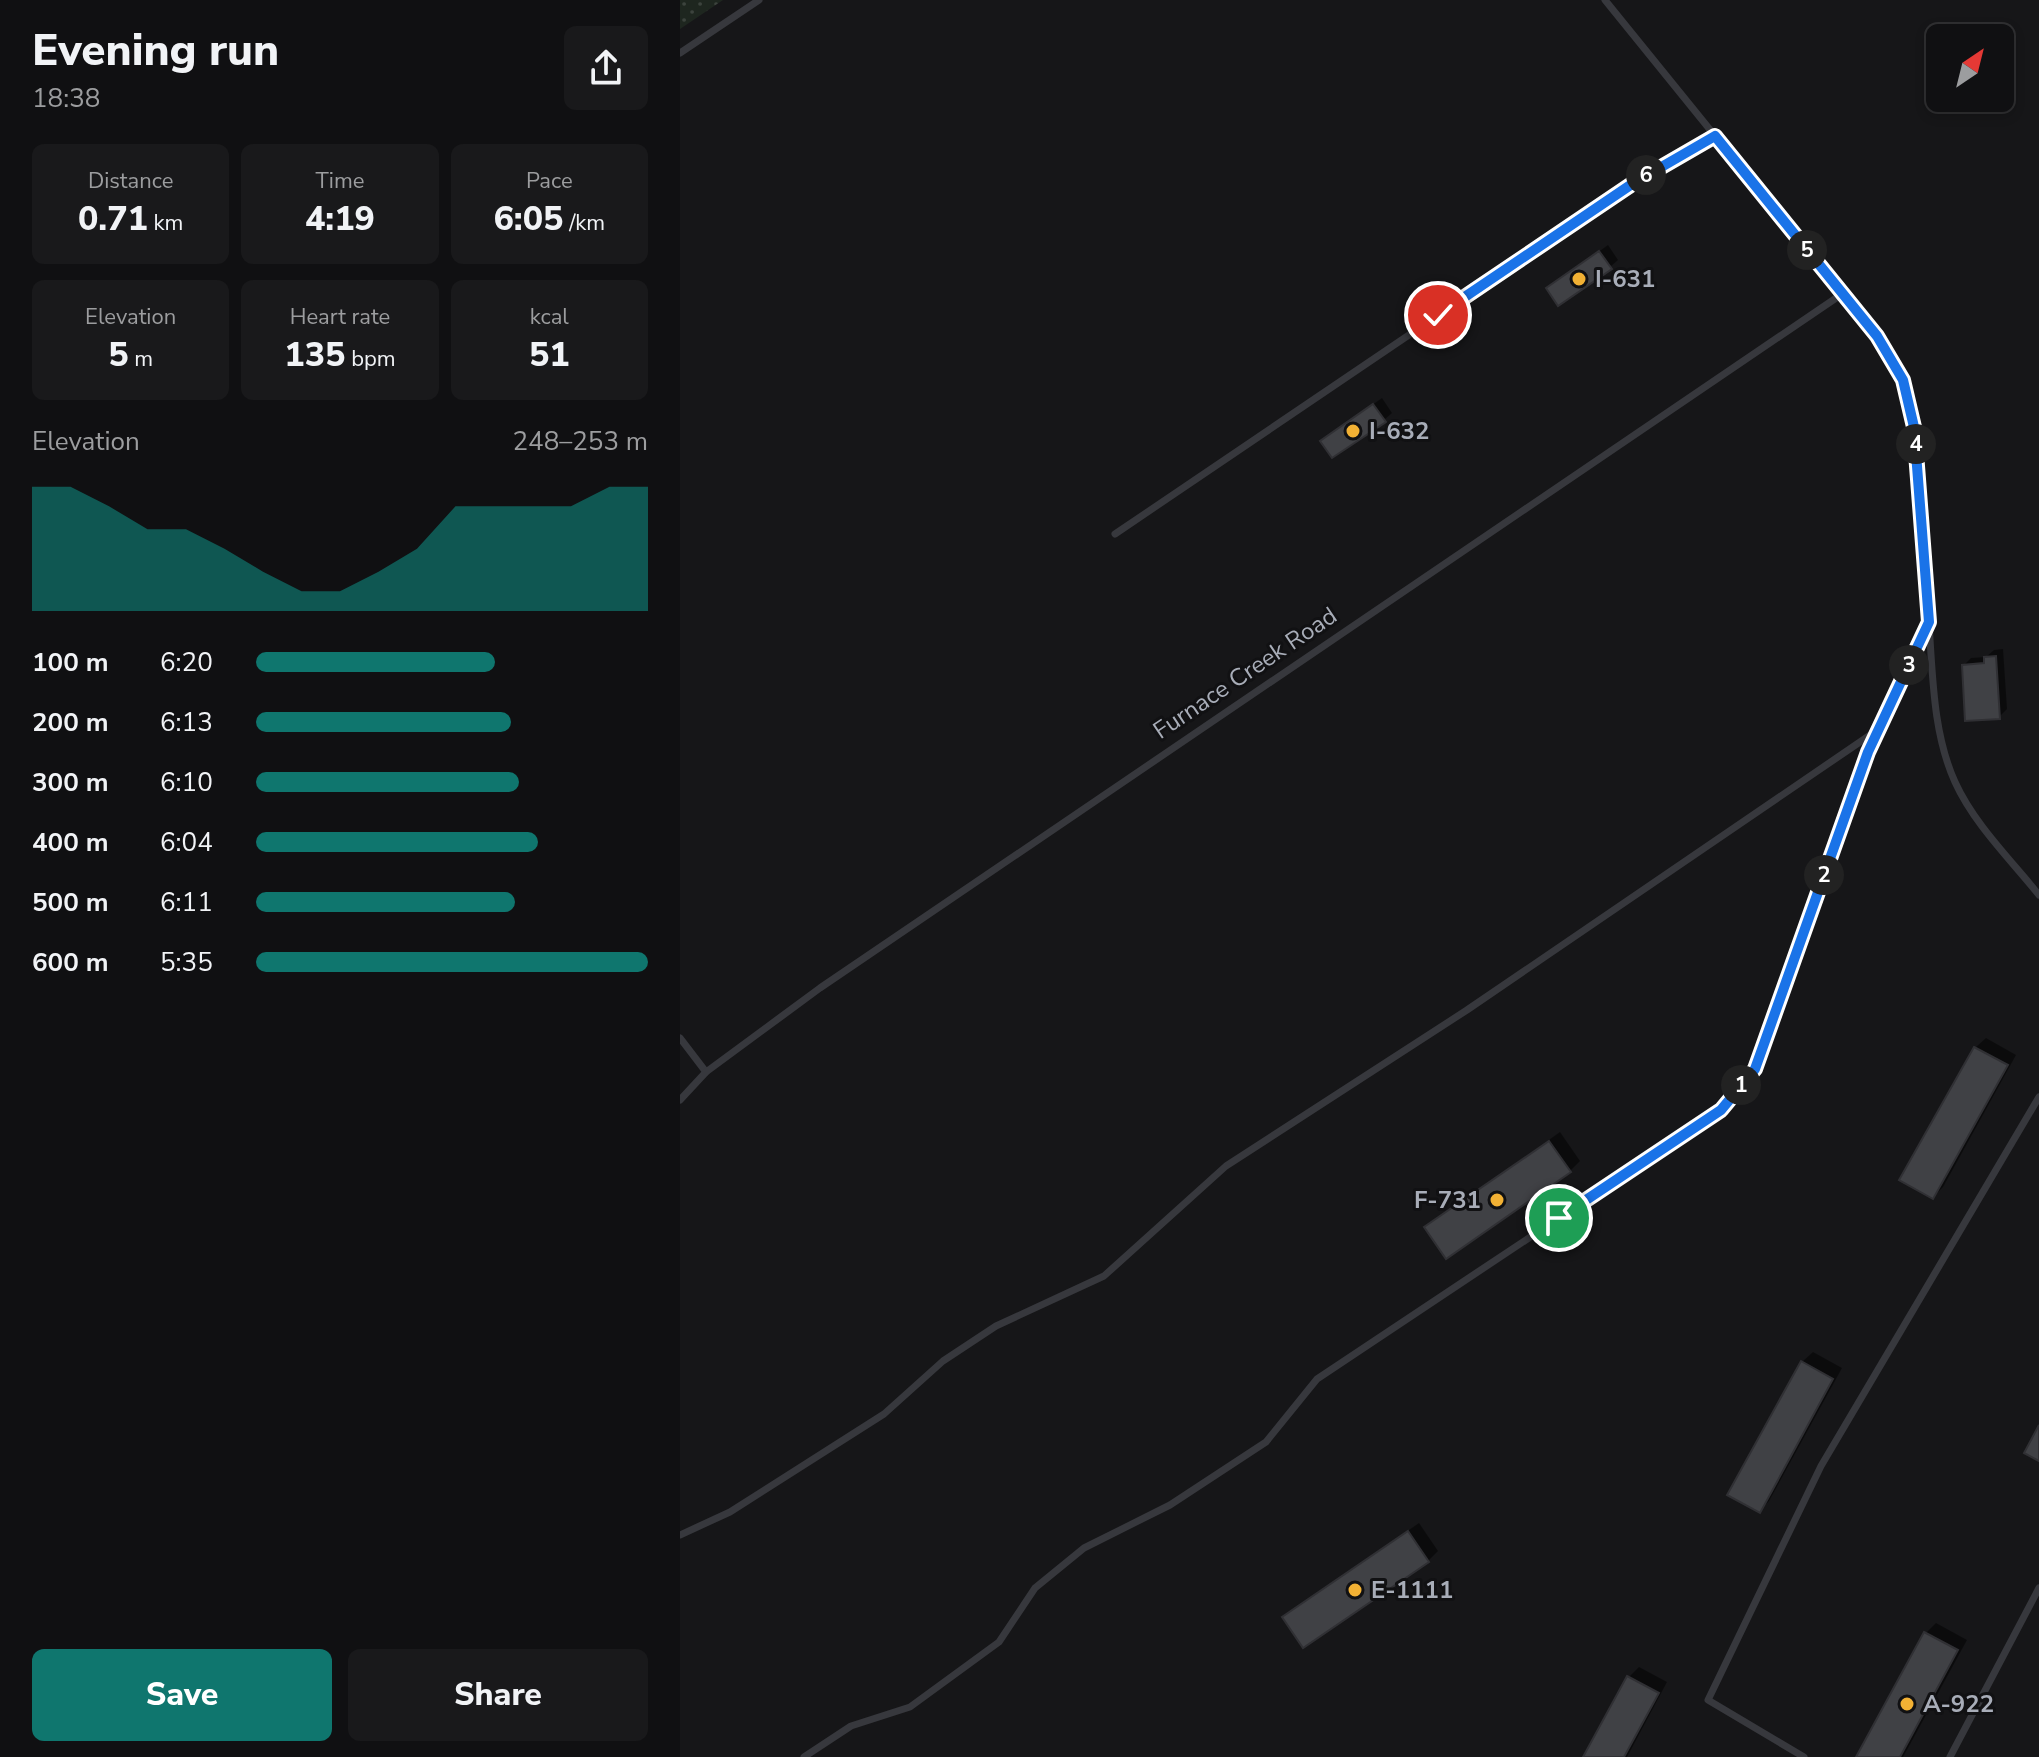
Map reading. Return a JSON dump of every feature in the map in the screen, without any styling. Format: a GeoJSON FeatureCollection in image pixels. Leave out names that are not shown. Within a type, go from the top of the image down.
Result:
{"type":"FeatureCollection","features":[{"type":"Feature","properties":{"kind":"lane"},"geometry":{"type":"LineString","coordinates":[[680,53],[759,0]]}},
{"type":"Feature","properties":{"kind":"lane"},"geometry":{"type":"LineString","coordinates":[[1605,0],[1877,336],[1903,380],[1914,427],[1933,698],[1955,783],[1983,827],[2039,895]]}},
{"type":"Feature","properties":{"kind":"lane"},"geometry":{"type":"LineString","coordinates":[[1115,534],[1632,184],[1715,136]]}},
{"type":"Feature","properties":{"kind":"lane","name":"Furnace Creek Road"},"geometry":{"type":"LineString","coordinates":[[680,1100],[706,1072],[820,988],[1054,826],[1842,294]]}},
{"type":"Feature","properties":{"kind":"lane"},"geometry":{"type":"LineString","coordinates":[[804,1757],[851,1726],[910,1707],[999,1642],[1035,1588],[1084,1548],[1170,1505],[1266,1442],[1317,1379],[1721,1110],[1755,1069],[1879,728],[1929,622]]}},
{"type":"Feature","properties":{"kind":"lane"},"geometry":{"type":"LineString","coordinates":[[680,1535],[730,1512],[884,1414],[943,1361],[996,1326],[1104,1276],[1226,1166],[1467,1010],[1879,728]]}},
{"type":"Feature","properties":{"kind":"lane"},"geometry":{"type":"LineString","coordinates":[[680,1038],[706,1072]]}},
{"type":"Feature","properties":{"kind":"lane"},"geometry":{"type":"LineString","coordinates":[[1804,1757],[1708,1700],[1821,1466],[2039,1097]]}},
{"type":"Feature","properties":{"kind":"lane"},"geometry":{"type":"LineString","coordinates":[[1950,1757],[2039,1588]]}},
{"type":"Feature","properties":{"kind":"shaded area"},"geometry":{"type":"Polygon","coordinates":[[[680,0],[723,0],[680,29],[680,0]]]}},
{"type":"Feature","properties":{"kind":"building","name":"I-631"},"geometry":{"type":"Polygon","coordinates":[[[1599,251],[1612,269],[1558,306],[1546,288],[1599,251]]]}},
{"type":"Feature","properties":{"kind":"building","name":"I-632"},"geometry":{"type":"Polygon","coordinates":[[[1373,404],[1386,422],[1332,458],[1320,441],[1373,404]]]}},
{"type":"Feature","properties":{"kind":"building"},"geometry":{"type":"Polygon","coordinates":[[[1996,656],[2000,719],[1965,721],[1962,665],[1984,663],[1984,657],[1996,656]]]}},
{"type":"Feature","properties":{"kind":"building"},"geometry":{"type":"Polygon","coordinates":[[[1974,1047],[2008,1065],[1933,1199],[1899,1180],[1974,1047]]]}},
{"type":"Feature","properties":{"kind":"building","name":"F-731"},"geometry":{"type":"Polygon","coordinates":[[[1549,1141],[1571,1172],[1446,1259],[1424,1227],[1549,1141]]]}},
{"type":"Feature","properties":{"kind":"building"},"geometry":{"type":"Polygon","coordinates":[[[1801,1361],[1833,1379],[1760,1513],[1727,1495],[1801,1361]]]}},
{"type":"Feature","properties":{"kind":"building"},"geometry":{"type":"Polygon","coordinates":[[[2039,1425],[2039,1461],[2024,1453],[2039,1425]]]}},
{"type":"Feature","properties":{"kind":"building","name":"E-1111"},"geometry":{"type":"Polygon","coordinates":[[[1408,1531],[1429,1562],[1303,1648],[1282,1617],[1408,1531]]]}},
{"type":"Feature","properties":{"kind":"building","name":"A-922"},"geometry":{"type":"Polygon","coordinates":[[[1924,1632],[1958,1650],[1900,1757],[1856,1757],[1924,1632]]]}},
{"type":"Feature","properties":{"kind":"building"},"geometry":{"type":"Polygon","coordinates":[[[1627,1676],[1659,1693],[1624,1757],[1583,1757],[1627,1676]]]}},
{"type":"Feature","properties":{"kind":"place","name":"I-631"},"geometry":{"type":"Point","coordinates":[1579,279]}},
{"type":"Feature","properties":{"kind":"place","name":"I-632"},"geometry":{"type":"Point","coordinates":[1353,431]}},
{"type":"Feature","properties":{"kind":"place","name":"F-731"},"geometry":{"type":"Point","coordinates":[1497,1200]}},
{"type":"Feature","properties":{"kind":"place","name":"E-1111"},"geometry":{"type":"Point","coordinates":[1355,1590]}},
{"type":"Feature","properties":{"kind":"place","name":"A-922"},"geometry":{"type":"Point","coordinates":[1907,1704]}},
{"type":"Feature","properties":{"kind":"route"},"geometry":{"type":"LineString","coordinates":[[1438,315],[1632,184],[1715,136],[1877,336],[1903,380],[1914,427],[1925,531],[1929,622],[1868,752],[1755,1069],[1721,1110],[1559,1218]]}}]}
